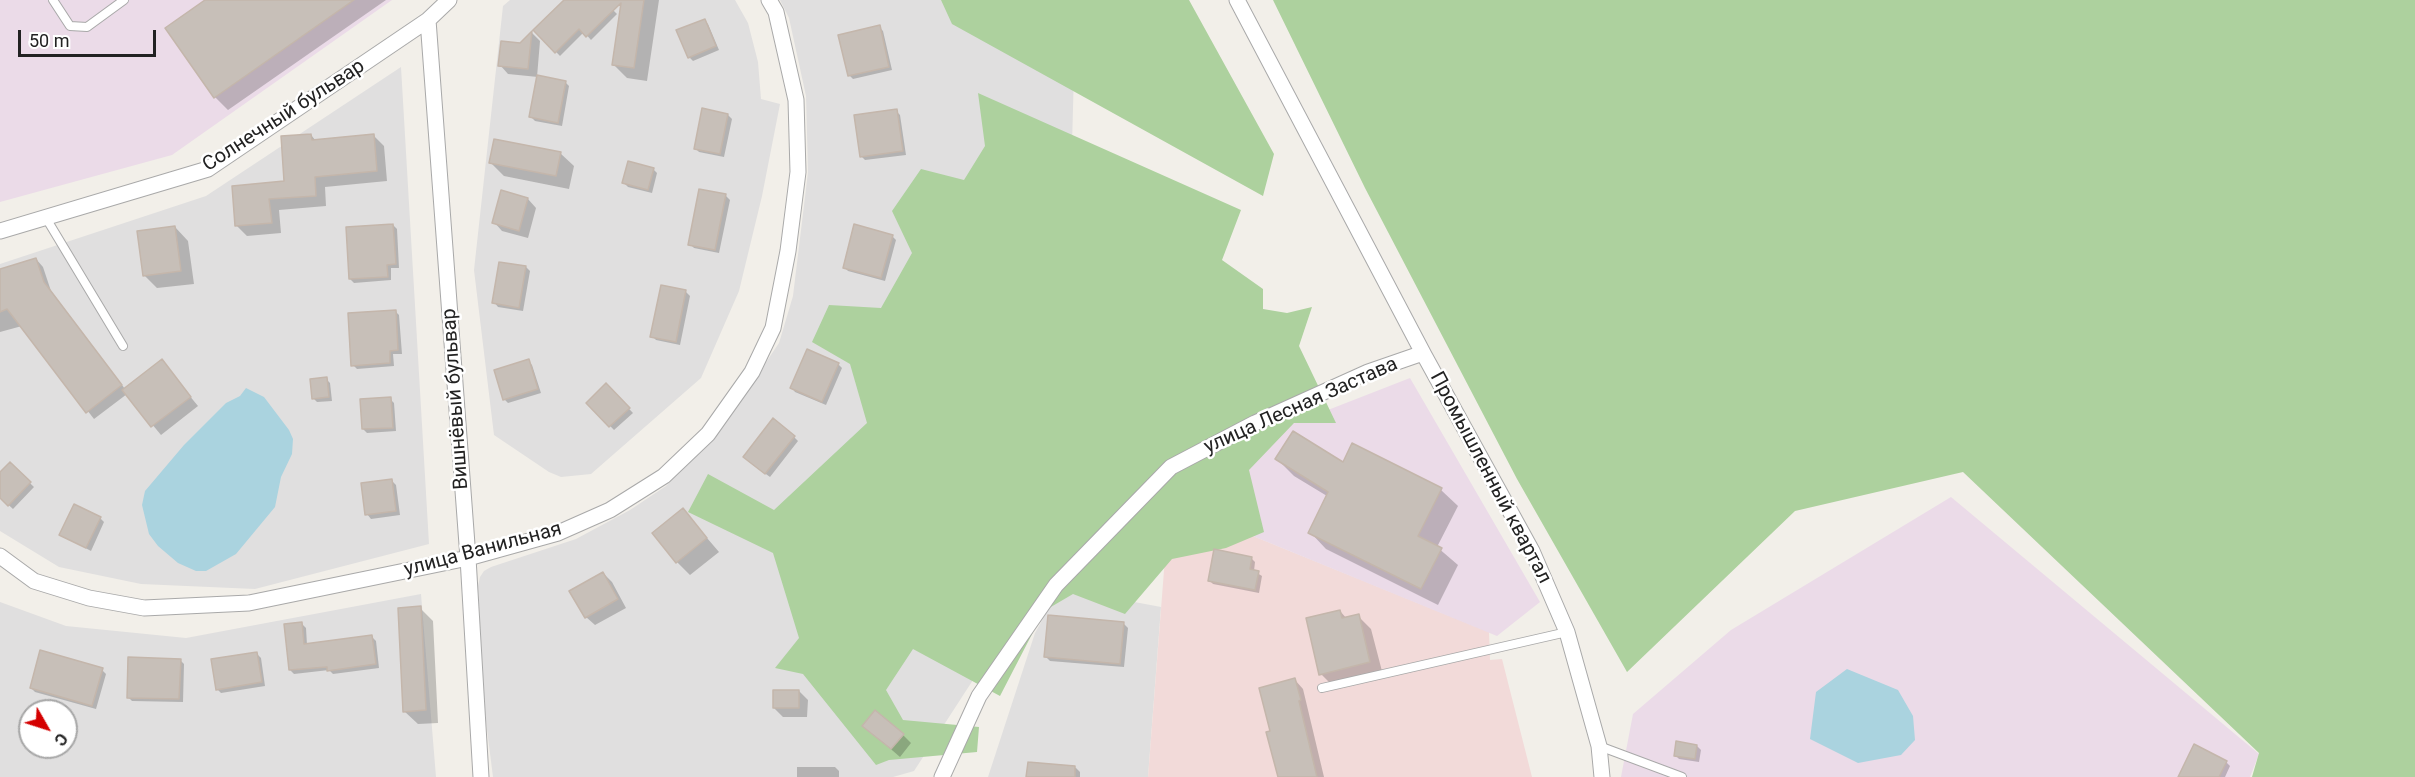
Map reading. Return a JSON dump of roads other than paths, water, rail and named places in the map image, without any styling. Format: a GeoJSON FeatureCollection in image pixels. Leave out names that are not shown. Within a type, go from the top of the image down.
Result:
{"type":"FeatureCollection","features":[{"type":"Feature","properties":{"kind":"street","name":"Солнечный бульвар"},"geometry":{"type":"LineString","coordinates":[[0,231],[208,169],[428,20],[449,0]]}},
{"type":"Feature","properties":{"kind":"street","name":"улица Ванильная"},"geometry":{"type":"LineString","coordinates":[[0,556],[34,581],[89,598],[144,608],[249,603],[468,558],[558,534],[610,510],[664,476],[708,434],[752,372],[773,328],[788,251],[798,172],[796,100],[776,12],[769,0]]}},
{"type":"Feature","properties":{"kind":"street","name":"улица Лесная Застава"},"geometry":{"type":"LineString","coordinates":[[942,777],[979,696],[1056,585],[1171,467],[1255,423],[1358,376],[1423,352],[1237,0]]}},
{"type":"Feature","properties":{"kind":"street","name":"Вишнёвый бульвар"},"geometry":{"type":"LineString","coordinates":[[428,20],[468,558],[481,777]]}},
{"type":"Feature","properties":{"kind":"street","name":"Промышленный квартал"},"geometry":{"type":"LineString","coordinates":[[1423,352],[1532,551],[1567,632],[1599,746],[1602,777]]}},
{"type":"Feature","properties":{"kind":"lane"},"geometry":{"type":"LineString","coordinates":[[53,0],[70,26],[87,27],[124,0]]}},
{"type":"Feature","properties":{"kind":"lane"},"geometry":{"type":"LineString","coordinates":[[45,218],[123,346]]}},
{"type":"Feature","properties":{"kind":"lane"},"geometry":{"type":"LineString","coordinates":[[1322,688],[1567,632]]}},
{"type":"Feature","properties":{"kind":"lane"},"geometry":{"type":"LineString","coordinates":[[1599,746],[1682,777]]}},
{"type":"Feature","properties":{"kind":"water"},"geometry":{"type":"Polygon","coordinates":[[[246,388],[264,397],[289,430],[293,439],[292,454],[281,477],[275,507],[236,554],[206,571],[196,571],[178,563],[158,546],[149,534],[142,505],[145,491],[184,445],[226,403],[240,396],[246,388]]]}},
{"type":"Feature","properties":{"kind":"water"},"geometry":{"type":"Polygon","coordinates":[[[1847,669],[1898,690],[1913,716],[1915,740],[1901,755],[1858,763],[1810,739],[1816,692],[1847,669]]]}}]}
